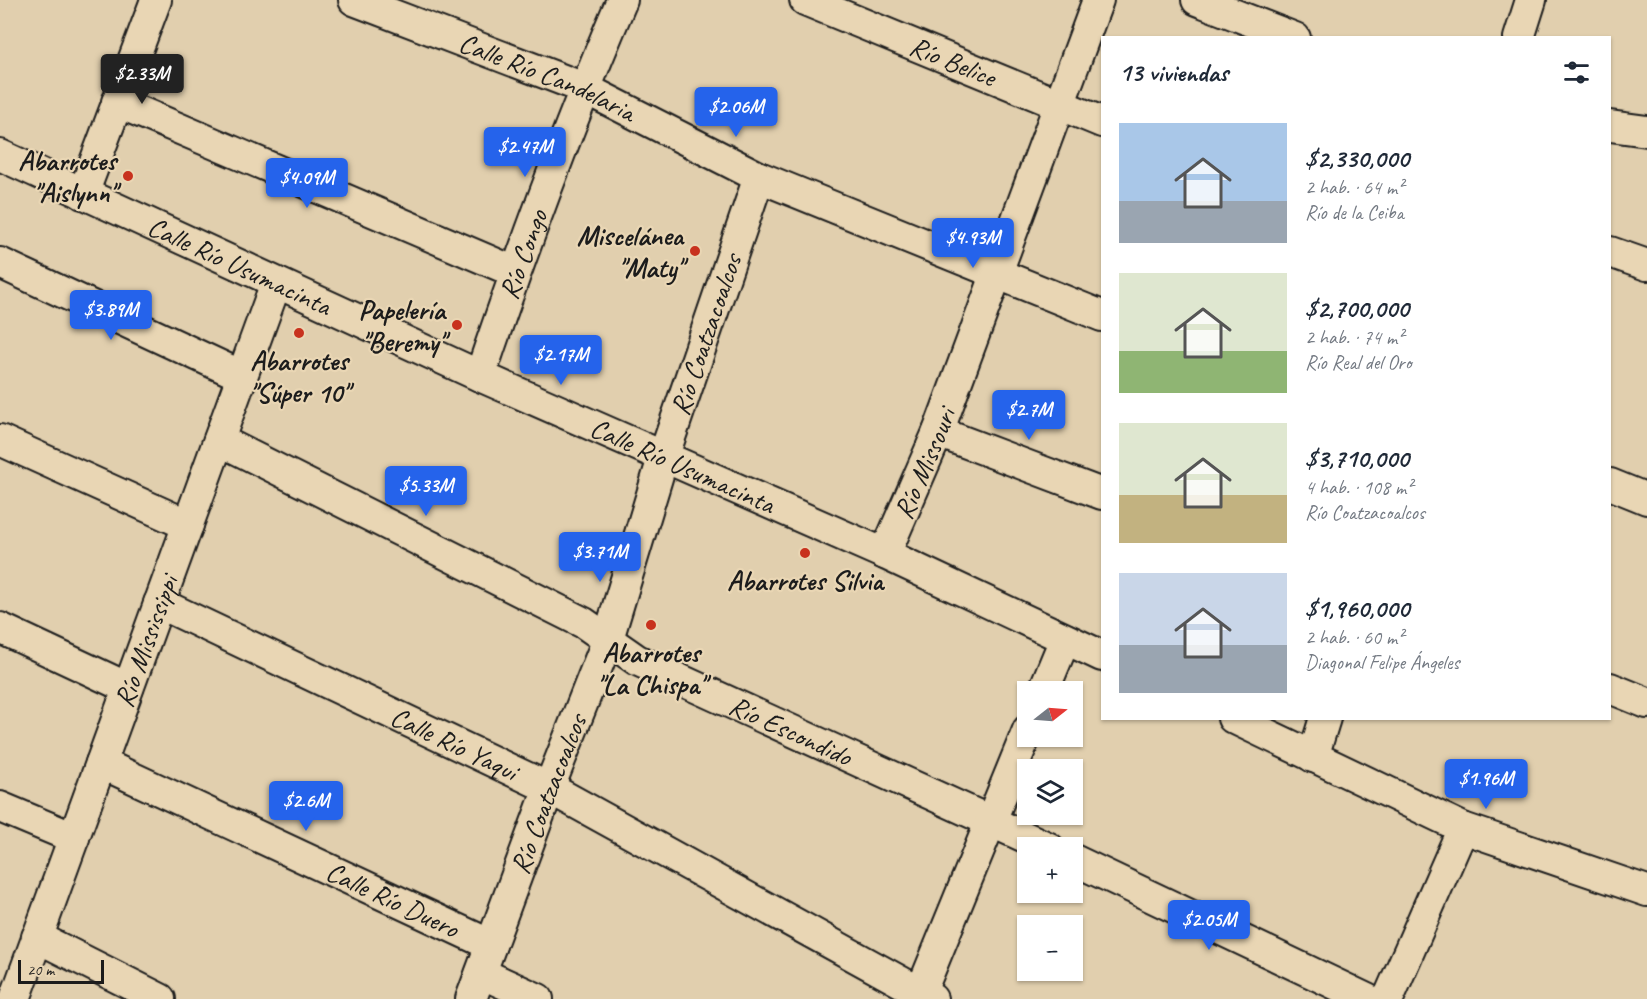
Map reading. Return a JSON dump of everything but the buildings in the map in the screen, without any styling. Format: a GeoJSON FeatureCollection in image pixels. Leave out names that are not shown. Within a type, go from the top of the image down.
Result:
{"type":"FeatureCollection","features":[{"type":"Feature","properties":{"kind":"street"},"geometry":{"type":"LineString","coordinates":[[83,194],[156,0]]}},
{"type":"Feature","properties":{"kind":"street","name":"Calle Río Candelaria"},"geometry":{"type":"LineString","coordinates":[[354,0],[584,88],[759,177],[1101,316]]}},
{"type":"Feature","properties":{"kind":"street","name":"Río Congo"},"geometry":{"type":"LineString","coordinates":[[480,376],[515,272],[584,88],[622,0]]}},
{"type":"Feature","properties":{"kind":"street","name":"Río Belice"},"geometry":{"type":"LineString","coordinates":[[805,0],[1101,122]]}},
{"type":"Feature","properties":{"kind":"street","name":"Río Missouri"},"geometry":{"type":"LineString","coordinates":[[885,554],[938,432],[1098,0]]}},
{"type":"Feature","properties":{"kind":"street"},"geometry":{"type":"LineString","coordinates":[[1197,0],[1290,36]]}},
{"type":"Feature","properties":{"kind":"street"},"geometry":{"type":"LineString","coordinates":[[1520,36],[1532,0]]}},
{"type":"Feature","properties":{"kind":"street"},"geometry":{"type":"LineString","coordinates":[[117,102],[515,272]]}},
{"type":"Feature","properties":{"kind":"street"},"geometry":{"type":"LineString","coordinates":[[1611,126],[1647,131]]}},
{"type":"Feature","properties":{"kind":"street","name":"Calle Río Usumacinta"},"geometry":{"type":"LineString","coordinates":[[0,155],[480,376],[885,554],[1101,656]]}},
{"type":"Feature","properties":{"kind":"street","name":"Río Coatzacoalcos"},"geometry":{"type":"LineString","coordinates":[[476,986],[549,788],[608,639],[663,458],[759,177]]}},
{"type":"Feature","properties":{"kind":"street"},"geometry":{"type":"LineString","coordinates":[[1611,252],[1647,265]]}},
{"type":"Feature","properties":{"kind":"street"},"geometry":{"type":"LineString","coordinates":[[0,263],[242,376]]}},
{"type":"Feature","properties":{"kind":"street","name":"Río Mississippi"},"geometry":{"type":"LineString","coordinates":[[10,995],[37,937],[74,838],[276,283]]}},
{"type":"Feature","properties":{"kind":"street"},"geometry":{"type":"LineString","coordinates":[[938,432],[1101,494]]}},
{"type":"Feature","properties":{"kind":"street"},"geometry":{"type":"LineString","coordinates":[[0,440],[188,525]]}},
{"type":"Feature","properties":{"kind":"street","name":"Río Escondido"},"geometry":{"type":"LineString","coordinates":[[219,440],[584,623],[637,660],[1026,837]]}},
{"type":"Feature","properties":{"kind":"street"},"geometry":{"type":"LineString","coordinates":[[1611,484],[1647,499]]}},
{"type":"Feature","properties":{"kind":"street","name":"Calle Río Yaqui"},"geometry":{"type":"LineString","coordinates":[[159,603],[549,788],[923,997]]}},
{"type":"Feature","properties":{"kind":"street"},"geometry":{"type":"LineString","coordinates":[[0,628],[128,688]]}},
{"type":"Feature","properties":{"kind":"street"},"geometry":{"type":"LineString","coordinates":[[1048,681],[1065,639]]}},
{"type":"Feature","properties":{"kind":"street"},"geometry":{"type":"LineString","coordinates":[[1611,688],[1647,703]]}},
{"type":"Feature","properties":{"kind":"street"},"geometry":{"type":"LineString","coordinates":[[1237,720],[1463,828],[1647,891]]}},
{"type":"Feature","properties":{"kind":"street"},"geometry":{"type":"LineString","coordinates":[[1313,757],[1324,720]]}},
{"type":"Feature","properties":{"kind":"street"},"geometry":{"type":"LineString","coordinates":[[923,997],[990,820],[1021,747]]}},
{"type":"Feature","properties":{"kind":"street","name":"Calle Río Duero"},"geometry":{"type":"LineString","coordinates":[[101,763],[491,945]]}},
{"type":"Feature","properties":{"kind":"street"},"geometry":{"type":"LineString","coordinates":[[0,807],[74,838]]}},
{"type":"Feature","properties":{"kind":"street"},"geometry":{"type":"LineString","coordinates":[[1388,999],[1463,828]]}},
{"type":"Feature","properties":{"kind":"street"},"geometry":{"type":"LineString","coordinates":[[1083,864],[1367,999]]}},
{"type":"Feature","properties":{"kind":"street"},"geometry":{"type":"LineString","coordinates":[[37,937],[160,999]]}},
{"type":"Feature","properties":{"kind":"street","name":"Calle Río Duero"},"geometry":{"type":"LineString","coordinates":[[476,986],[538,999]]}},
{"type":"Feature","properties":{"kind":"place","name":"Abarrotes \"Aislynn\""},"geometry":{"type":"Point","coordinates":[128,176]}},
{"type":"Feature","properties":{"kind":"place","name":"Miscelánea \"Maty\""},"geometry":{"type":"Point","coordinates":[695,251]}},
{"type":"Feature","properties":{"kind":"place","name":"Papelería \"Beremy\""},"geometry":{"type":"Point","coordinates":[457,325]}},
{"type":"Feature","properties":{"kind":"place","name":"Abarrotes \"Súper 10\""},"geometry":{"type":"Point","coordinates":[299,333]}},
{"type":"Feature","properties":{"kind":"place","name":"Abarrotes Silvia"},"geometry":{"type":"Point","coordinates":[805,553]}},
{"type":"Feature","properties":{"kind":"place","name":"Abarrotes \"La Chispa\""},"geometry":{"type":"Point","coordinates":[651,625]}}]}
